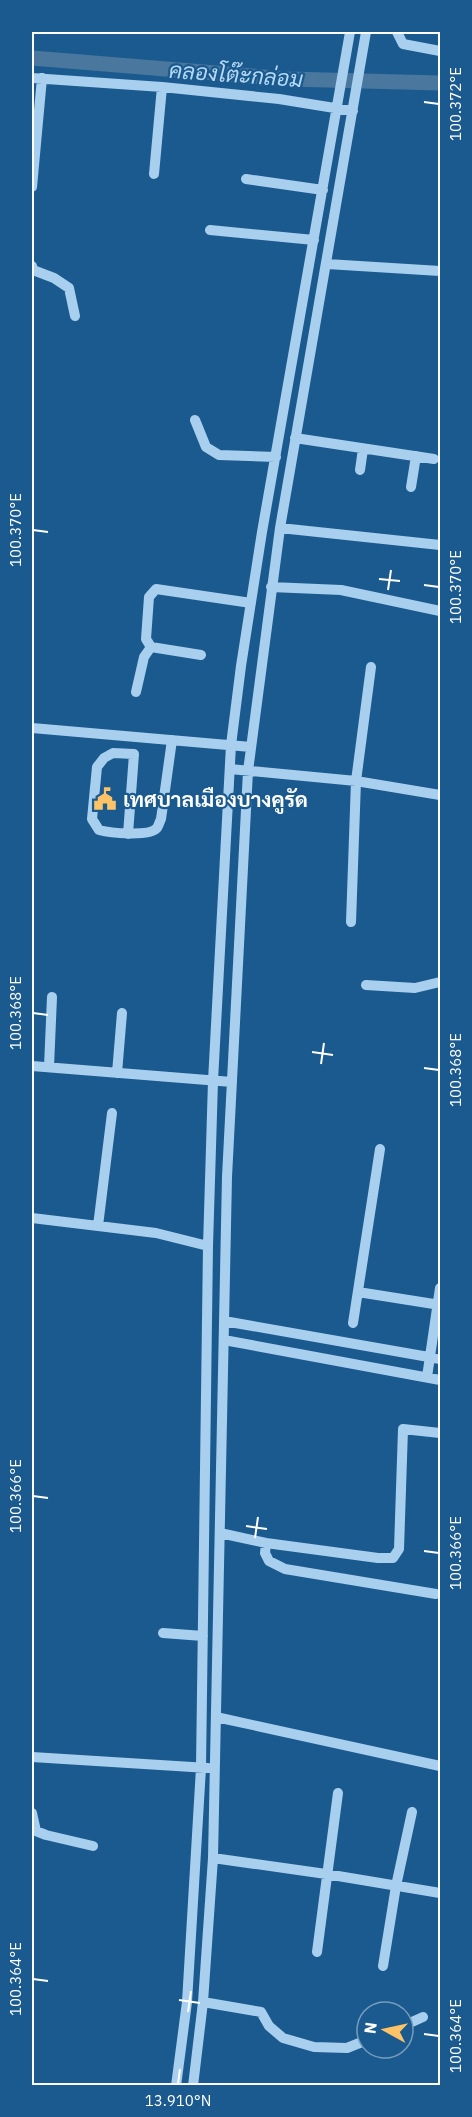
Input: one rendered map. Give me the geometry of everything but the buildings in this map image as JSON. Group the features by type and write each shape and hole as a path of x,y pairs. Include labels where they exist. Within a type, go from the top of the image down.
{"street":[{"path":"193,2085 203,2002 213,1858 227,1178 248,771 280,528 366,32"},
{"path":"397,32 403,44 441,51"},
{"path":"176,2085 187,2002 201,1768 208,1246 213,1081 231,745 251,603 349,36"},
{"path":"32,187 37,78 162,87 338,104 353,108"},
{"path":"154,174 162,87"},
{"path":"246,179 323,190"},
{"path":"210,230 314,240"},
{"path":"327,264 441,271"},
{"path":"32,266 33,270 54,278 69,288 75,316"},
{"path":"195,420 206,447 219,455 276,457"},
{"path":"295,438 434,459"},
{"path":"360,470 363,449"},
{"path":"411,487 416,456"},
{"path":"280,528 441,545"},
{"path":"271,587 341,590 441,611"},
{"path":"201,655 151,646 146,639 149,597 156,589 251,603"},
{"path":"136,692 144,657 151,646"},
{"path":"351,922 356,781 370,667"},
{"path":"32,728 251,747"},
{"path":"128,834 134,736"},
{"path":"134,754 113,753 104,758 97,767 92,819 99,830 112,834 128,834 153,831 158,828 172,740"},
{"path":"230,769 356,781 441,795"},
{"path":"366,985 415,988 441,982"},
{"path":"49,1067 52,997"},
{"path":"117,1073 122,1013"},
{"path":"32,1066 232,1082"},
{"path":"98,1226 112,1113"},
{"path":"353,1323 380,1149"},
{"path":"32,1218 156,1233 208,1246"},
{"path":"428,1377 436,1358 441,1288"},
{"path":"358,1292 439,1305"},
{"path":"224,1321 436,1358"},
{"path":"224,1340 441,1380"},
{"path":"220,1533 266,1543 393,1558 399,1549 403,1428 441,1433"},
{"path":"266,1543 265,1553 269,1561 285,1569 436,1594"},
{"path":"163,1633 203,1636"},
{"path":"216,1718 441,1766"},
{"path":"32,1758 215,1768"},
{"path":"317,1952 338,1793"},
{"path":"383,1966 396,1886 412,1812"},
{"path":"32,1813 36,1831 93,1846"},
{"path":"213,1858 441,1893"},
{"path":"203,2002 237,2006 261,2012 269,2026 283,2038 314,2047 347,2048 355,2045"},
{"path":"415,2021 423,2017"}],"waterway":[{"name":"คลองโต๊ะกล่อม","path":"32,58 288,79 440,83"}],"place":[{"name":"เทศบาลเมืองบางคูรัด","path":"105,799"}]}
